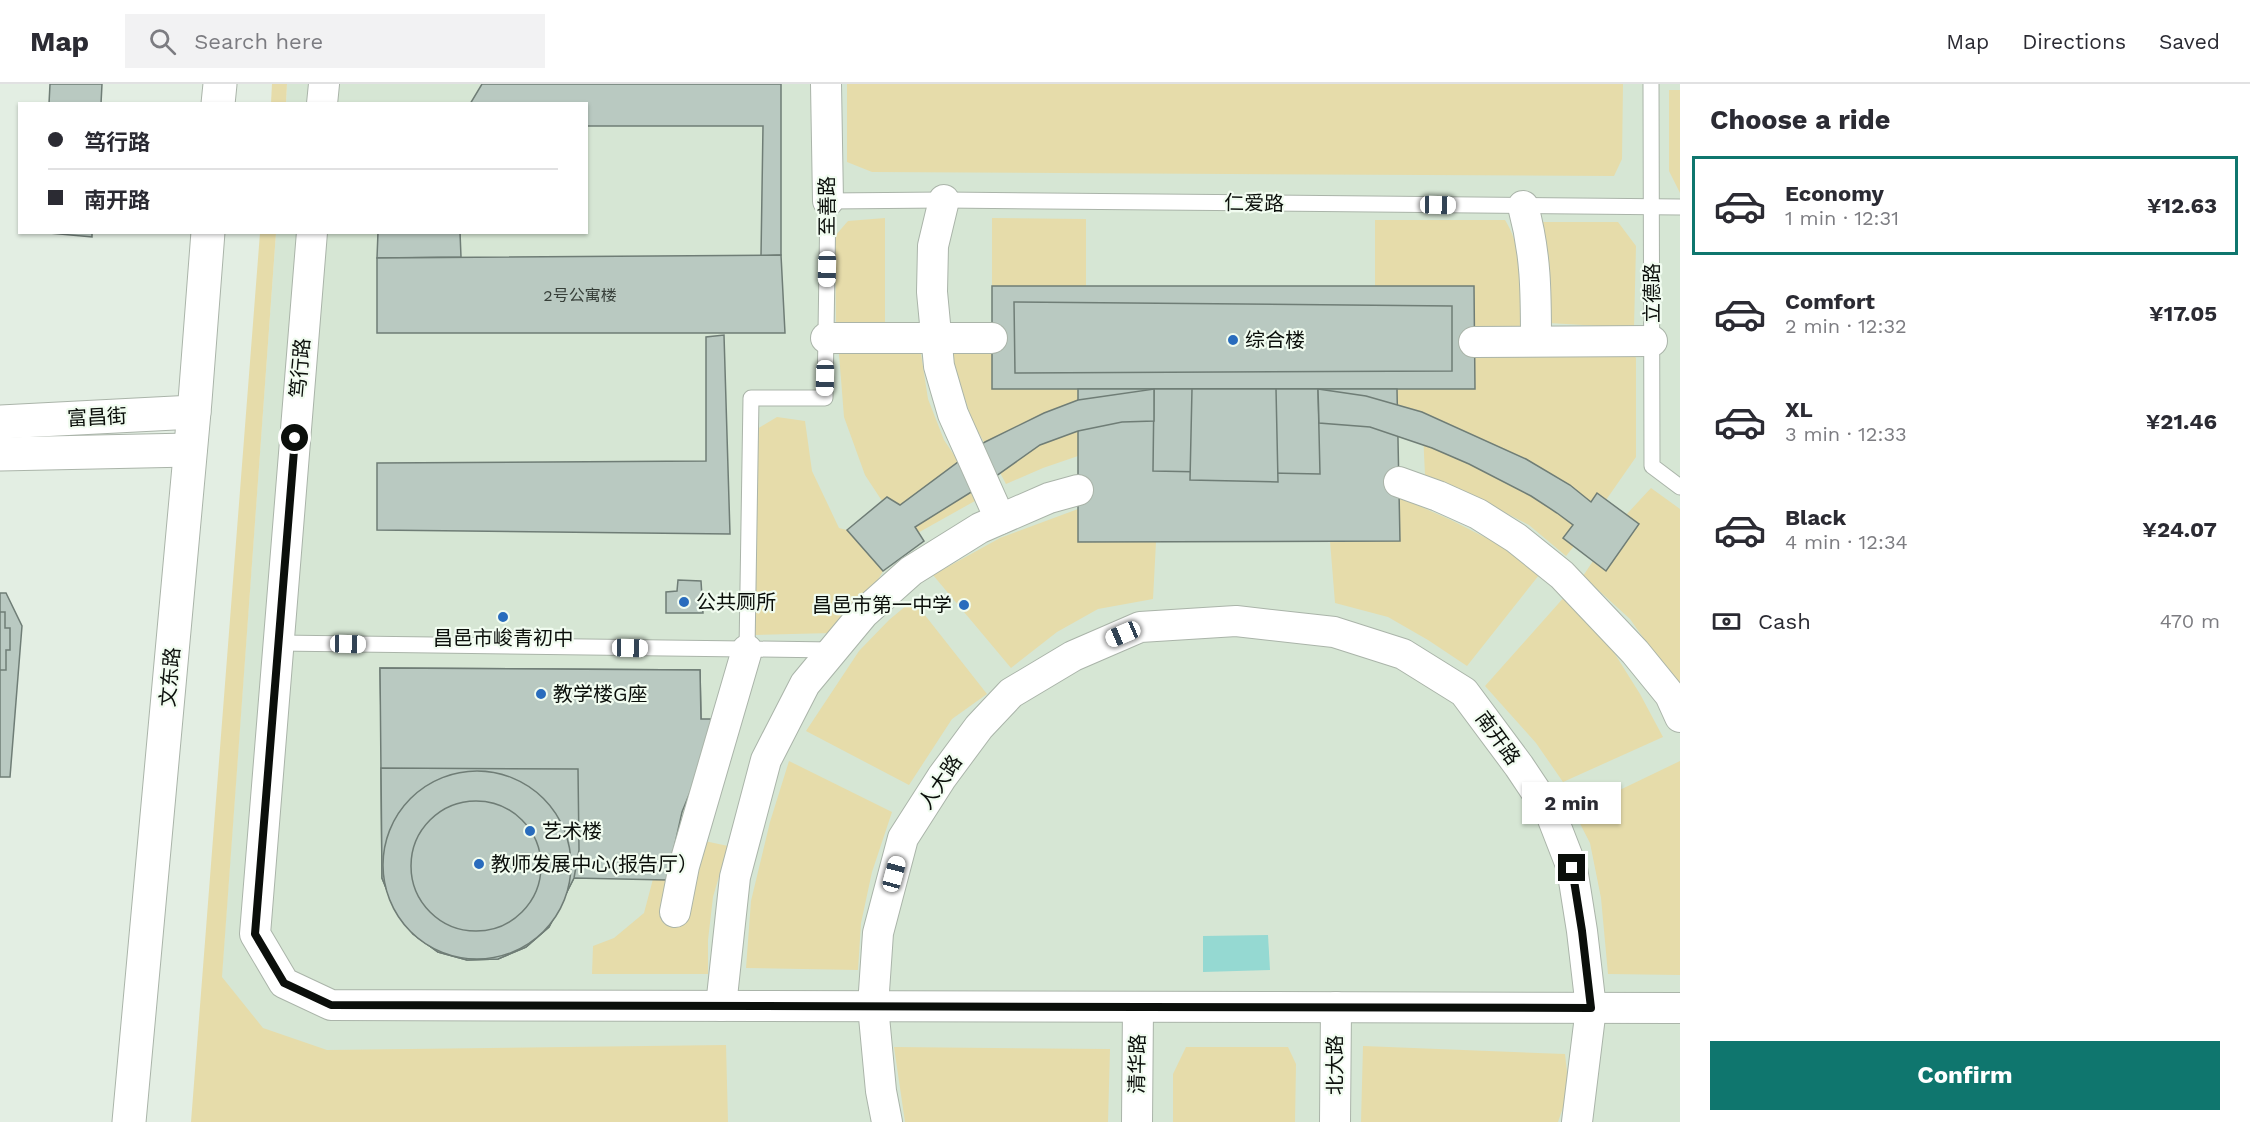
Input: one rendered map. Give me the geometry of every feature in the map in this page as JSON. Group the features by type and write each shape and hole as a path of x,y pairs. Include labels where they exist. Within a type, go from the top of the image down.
{"street":[{"path":"218,102 220,84"},
{"path":"322,102 324,84"},
{"name":"至善路","path":"826,84 828,201"},
{"path":"944,200 933,246 932,292 939,366 953,414 1000,519"},
{"path":"1523,206 1532,237 1536,342"},
{"name":"文东路","path":"129,1122 194,412 208,234"},
{"name":"笃行路","path":"312,234 255,934 284,983 331,1005 721,1006"},
{"path":"826,338 992,338"},
{"path":"1474,342 1652,341"},
{"name":"富昌街","path":"0,422 194,412"},
{"name":"富昌街","path":"0,454 190,450"},
{"path":"1399,482 1478,514 1516,538 1562,575 1635,652 1670,695 1680,717"},
{"path":"1078,490 1049,498 980,528 911,571 864,613 805,684 766,760 735,877 721,1006 1680,1008"},
{"name":"人大路","path":"887,1122 881,1090 873,1006 878,933 903,838 942,777 979,727 1011,693 1072,656 1140,627 1236,621"},
{"name":"南开路","path":"1236,621 1334,632 1403,654 1464,692 1519,766 1551,814 1572,868 1591,1008 1577,1122"},
{"path":"675,912 684,866 747,650"},
{"path":"700,809 750,820"},
{"name":"清华路","path":"1137,1122 1138,1007"},
{"name":"北大路","path":"1335,1122 1336,1007"}],"lane":[{"name":"立德路","path":"1650,84 1652,466 1680,487"},
{"name":"仁爱路","path":"828,201 944,200 1680,207"},
{"name":"至善路","path":"747,650 751,398 825,398 828,201"},
{"path":"278,643 833,651"}],"shaded area":[{"path":"272,84 287,84 286,102 271,102"},
{"name":"昌邑市第一中学","path":"287,84 1680,84 1680,1122 211,1122 276,234 588,234 588,102 286,102"},
{"path":"847,84 1623,84 1622,159 1614,176 872,172 847,162"},
{"path":"1669,90 1680,90 1680,193 1669,171"},
{"path":"885,218 885,322 836,322 835,236 848,221"},
{"path":"992,218 1086,219 1086,286 992,286"},
{"path":"1375,220 1505,220 1516,245 1519,259 1520,329 1474,331 1474,287 1375,286"},
{"path":"1543,222 1618,222 1636,246 1634,328 1549,323 1549,262"},
{"path":"260,234 276,234 222,977 263,1028 327,1050 726,1045 728,1122 191,1122"},
{"path":"1629,348 1636,358 1636,457 1606,500 1591,502 1563,538 1574,546 1566,556 1529,525 1425,475 1422,412 1396,404 1397,389 1475,389 1474,350"},
{"path":"992,349 993,389 1078,389 1078,456 1006,484 972,420 949,351"},
{"path":"839,354 921,354 928,399 944,440 982,497 907,539 865,475 844,417"},
{"path":"777,417 805,421 812,471 839,528 847,530 883,571 870,594 833,633 755,635 757,429"},
{"path":"1651,488 1680,509 1680,690 1630,619 1583,576 1593,561 1606,570 1639,524 1626,515"},
{"path":"1399,497 1498,544 1539,575 1467,666 1388,617 1335,603 1330,541 1400,541"},
{"path":"1078,509 1078,542 1156,542 1153,599 1098,609 1057,632 1011,668 933,575 1000,538"},
{"path":"1566,595 1613,651 1663,737 1563,782 1536,743 1485,686"},
{"path":"913,600 987,694 952,719 909,785 806,731 859,651 889,620"},
{"path":"789,761 892,812 872,872 861,923 858,970 746,968 751,901 770,822"},
{"path":"1680,761 1680,975 1608,974 1601,898 1590,843 1574,812"},
{"path":"700,840 728,846 713,897 708,940 708,974 592,974 593,946 614,938 644,913 653,879 667,880 662,922 682,924"},
{"path":"1363,1046 1565,1054 1569,1090 1558,1122 1361,1122"},
{"path":"894,1047 1110,1049 1108,1122 905,1122"},
{"path":"1186,1047 1288,1047 1296,1064 1295,1122 1173,1122 1173,1074"}],"water":[{"path":"1268,935 1270,970 1203,972 1203,936"}],"building":[{"path":"50,84 102,84 101,102 49,102"},
{"path":"482,84 781,84 781,255 761,256 763,126 588,126 588,102 471,102"},
{"path":"60,234 92,234 92,237"},
{"path":"378,234 460,234 461,257 377,258"},
{"path":"781,255 785,333 377,333 377,258"},
{"name":"综合楼","path":"992,286 1474,286 1475,389 992,389"},
{"path":"1014,302 1452,306 1452,371 1015,373"},
{"path":"724,335 730,534 377,530 377,463 706,461 706,337"},
{"path":"1078,389 1397,389 1400,541 1078,542"},
{"path":"1154,389 1318,389 1320,474 1153,471"},
{"path":"1154,389 1154,421 1122,422 1078,431 1040,445 989,481 915,527 924,541 883,571 847,530 887,497 900,505 985,442 1044,413 1078,400"},
{"path":"1192,389 1276,389 1278,482 1190,480"},
{"path":"1318,389 1366,396 1422,412 1526,459 1570,485 1591,502 1597,493 1639,524 1606,571 1563,538 1573,525 1531,496 1469,464 1432,448 1370,427 1319,423"},
{"name":"公共厕所","path":"678,580 701,581 703,613 666,613 666,592 677,591"},
{"path":"0,593 6,593 22,626 10,777 0,777"},
{"path":"0,612 5,612 5,628 10,628 10,650 6,650 6,670 0,670"},
{"name":"教学楼G座","path":"380,668 700,670 701,719 381,717"},
{"name":"艺术楼","path":"380,668 700,670 701,719 720,719 682,812 667,880 574,878 549,927 526,947 498,959 467,960 438,952 413,934 395,910 382,878"},
{"name":"教师发展中心(报告厅）","path":"381,768 578,769 579,850 574,878 549,927 526,947 498,959 467,960 438,952 413,934 395,910 382,878"},
{"name":"教师发展中心(报告厅）","path":"477,771 513,778 537,792 550,805 564,829 571,865 564,901 550,925 537,938 513,952 477,959 441,952 417,938 404,925 390,901 383,865 390,829 404,805 417,792 441,778"},
{"path":"476,801 501,806 522,820 536,841 541,866 536,891 522,912 501,926 476,931 451,926 430,912 416,891 411,866 416,841 430,820 451,806"}],"place":[{"name":"综合楼","path":"1233,340"},
{"name":"公共厕所","path":"684,602"},
{"name":"昌邑市第一中学","path":"964,605"},
{"name":"昌邑市峻青初中","path":"503,617"},
{"name":"教学楼G座","path":"541,694"},
{"name":"艺术楼","path":"530,831"},
{"name":"教师发展中心(报告厅）","path":"479,864"}],"route":[{"path":"295,438 255,934 284,983 331,1005 1591,1008 1572,868"}]}
